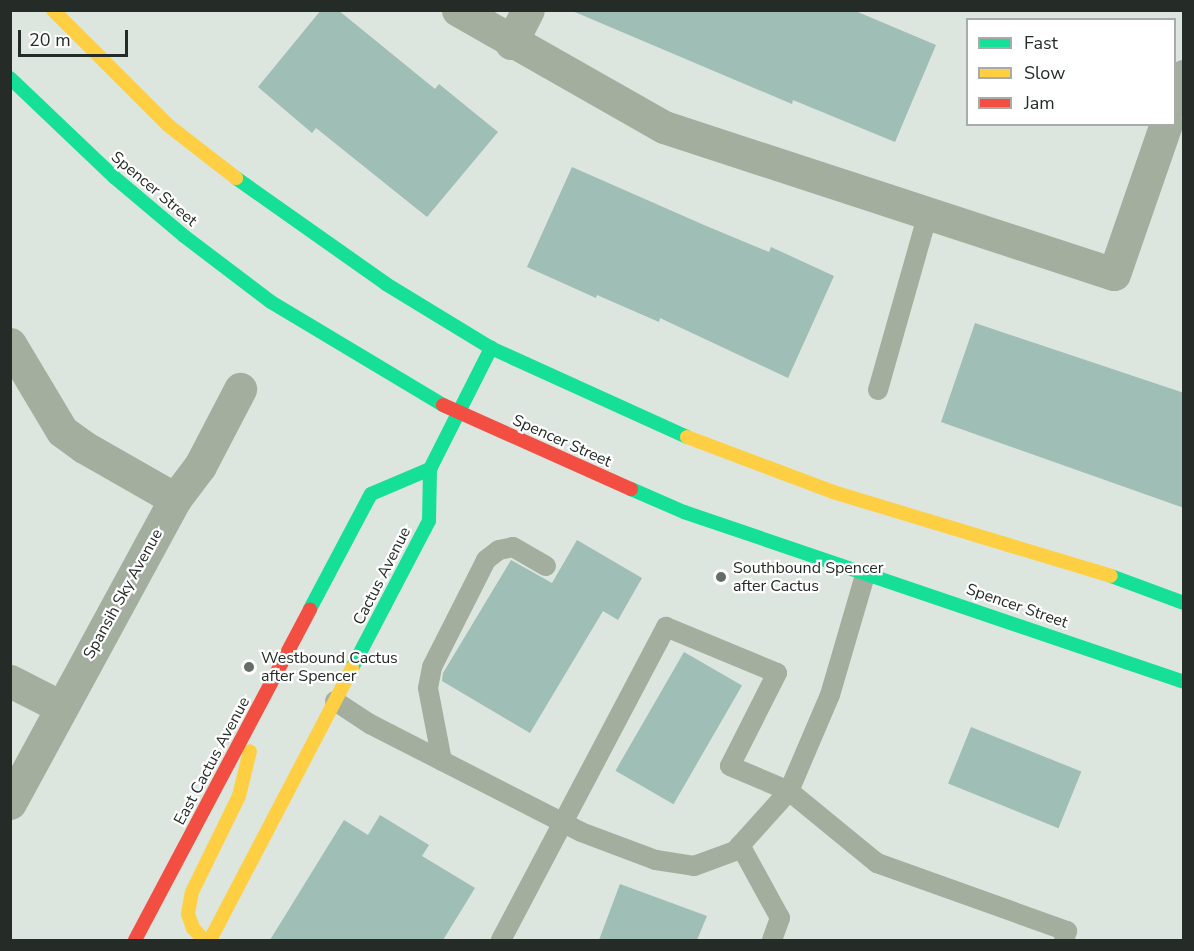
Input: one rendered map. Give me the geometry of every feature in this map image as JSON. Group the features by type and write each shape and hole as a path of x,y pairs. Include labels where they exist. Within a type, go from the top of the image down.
{"main road":[{"path":"53,10 169,126 222,167 386,284 491,348 657,425 833,492 1113,577 1184,603"},
{"name":"Spencer Street","path":"10,78 48,117 114,177 184,236 271,302 363,360 458,413 684,512 865,575 958,603 1184,682"},
{"name":"Cactus Avenue","path":"210,940 429,521 430,469 491,348"},
{"name":"East Cactus Avenue","path":"135,940 371,494 430,469"},
{"path":"204,940 193,928 188,914 192,892 239,796 248,768 250,745 246,732"}],"street":[{"path":"458,10 511,43 664,127 1114,274 1166,126"},
{"path":"511,43 528,10"},
{"path":"1176,97 1184,76"},
{"path":"10,344 62,431 84,447 175,499"},
{"name":"Spansih Sky Avenue","path":"10,803 175,499 200,466 240,389"},
{"path":"10,681 61,707"}],"lane":[{"path":"878,390 928,213"},
{"path":"442,761 428,688 432,667 486,560 499,550 513,547 546,566"},
{"path":"335,701 370,723 564,823 656,860 694,866 735,851 789,791 830,695 865,575"},
{"path":"501,940 666,627 777,673 730,766 789,791 877,862 1067,931 1064,940"},
{"path":"740,844 780,918 773,940"}],"building":[{"path":"321,10 338,10 435,89 439,84 498,132 427,217 316,128 312,133 258,87"},
{"path":"570,10 853,10 936,45 895,142 793,100 792,104"},
{"path":"572,167 704,225 769,252 771,247 834,276 788,378 660,318 659,322 597,295 596,298 527,267"},
{"path":"975,323 1184,393 1184,508 941,422"},
{"path":"577,540 642,578 618,620 603,611 530,733 442,681 443,673 511,560 552,583"},
{"path":"684,652 742,686 674,804 616,771"},
{"path":"971,727 1081,772 1058,828 948,784"},
{"path":"380,815 429,845 422,856 475,888 443,940 270,940 344,820 368,835"},
{"path":"620,884 707,916 697,940 599,940"}],"traffic: fast":[{"path":"10,78 114,177 184,236 271,302 443,405"},
{"path":"236,178 386,284 491,348 687,437"},
{"path":"352,668 429,521 430,469 491,348"},
{"path":"310,609 371,494 430,469"},
{"path":"631,489 684,512 1184,682"},
{"path":"1111,576 1184,603"}],"traffic: slow":[{"path":"53,10 169,126 236,178"},
{"path":"687,437 833,492 1111,576"},
{"path":"210,940 352,668"},
{"path":"204,940 193,928 188,914 192,892 239,796 250,751"}],"traffic: jam":[{"path":"443,405 631,489"},
{"path":"135,940 310,609"}],"place":[{"name":"Southbound Spencer after Cactus","path":"721,577"},
{"name":"Westbound Cactus after Spencer","path":"249,667"}]}
